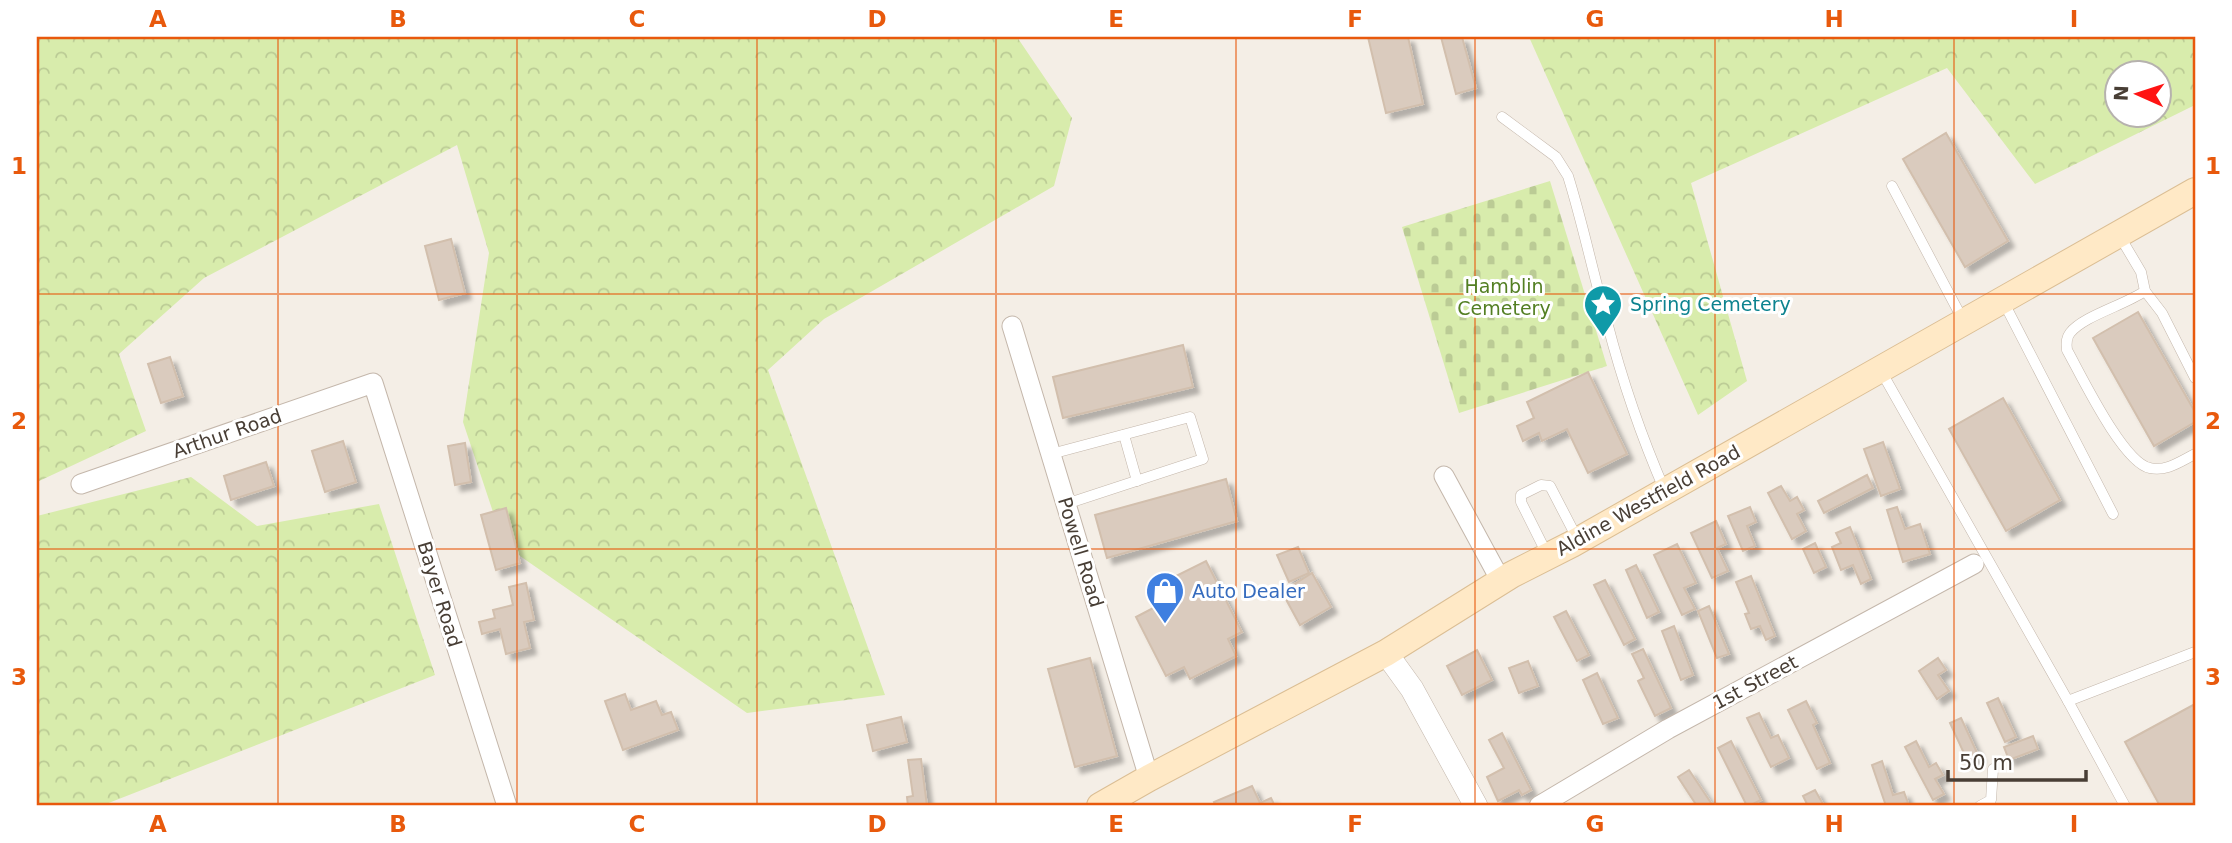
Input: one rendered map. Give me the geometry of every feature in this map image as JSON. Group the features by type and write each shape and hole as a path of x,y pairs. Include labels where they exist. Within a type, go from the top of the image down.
{"main road":[{"name":"Aldine Westfield Road","path":"1100,806 1386,653 1501,581 1579,541 2195,191"}],"street":[{"name":"Powell Road","path":"1012,326 1149,778"},
{"name":"Arthur Road","path":"81,484 373,383"},
{"name":"Bayer Road","path":"373,383 507,806"},
{"path":"1444,475 1501,581"},
{"name":"1st Street","path":"1539,806 1668,729 1974,564"},
{"path":"1386,653 1402,693 1462,806"},
{"path":"1386,653 1412,689 1476,806"}],"lane":[{"path":"1502,117 1556,157 1568,176 1631,403 1645,445 1666,491"},
{"path":"1892,186 1965,322"},
{"path":"2118,235 2141,272 2145,291 2162,313 2195,378"},
{"path":"2145,291 2070,332 2067,349 2111,427 2129,455 2138,463 2151,469 2163,469 2195,454"},
{"path":"2002,301 2113,514"},
{"path":"1881,370 2125,806"},
{"path":"1051,454 1190,416 1203,460 1066,504"},
{"path":"1124,435 1138,481"},
{"path":"1548,556 1521,502 1521,495 1541,485 1550,486 1579,541"},
{"path":"2068,701 2195,652"},
{"path":"1980,806 1991,800 1993,769"}],"green space":[{"path":"45,37 1017,37 1072,118 1054,186 824,319 768,370 885,695 747,713 504,545 463,422 489,253 457,145 204,278 119,354 146,431 37,482 37,40"},
{"path":"1529,37 2195,37 2195,105 2172,116 2172,60 2102,60 2102,130 2144,130 2035,184 1947,68 1691,183 1747,381 1698,415"},
{"name":"Hamblin Cemetery","path":"1550,181 1607,366 1459,413 1402,227"},
{"path":"191,477 257,526 379,504 435,675 101,806 37,806 37,516"}],"building":[{"path":"1368,37 1408,37 1423,104 1386,113"},
{"path":"1441,37 1462,37 1476,88 1456,94"},
{"path":"1946,133 2008,241 1965,267 1903,159"},
{"path":"451,239 465,293 439,300 425,246"},
{"path":"2138,312 2195,412 2195,422 2154,446 2093,338"},
{"path":"1183,345 1193,387 1063,418 1053,377"},
{"path":"170,357 183,396 161,403 148,364"},
{"path":"1588,372 1627,454 1588,473 1567,429 1542,441 1539,433 1523,441 1517,426 1534,418 1527,402"},
{"path":"2003,398 2060,500 2006,531 1949,429"},
{"path":"343,441 356,482 325,492 312,451"},
{"path":"1883,442 1900,489 1881,496 1864,449"},
{"path":"465,443 471,482 455,485 448,446"},
{"path":"266,462 274,486 231,500 224,476"},
{"path":"1867,475 1873,488 1824,513 1818,501"},
{"path":"1226,479 1237,521 1107,558 1095,515"},
{"path":"1781,486 1790,501 1797,497 1804,510 1797,514 1806,531 1792,539 1768,493"},
{"path":"1750,507 1756,522 1747,526 1755,546 1743,551 1728,516"},
{"path":"1897,507 1905,529 1920,524 1930,554 1903,562 1887,510"},
{"path":"506,508 520,563 496,570 481,515"},
{"path":"1716,521 1726,544 1717,548 1728,571 1712,578 1691,533"},
{"path":"1850,527 1871,579 1861,584 1853,565 1841,570 1832,547 1841,543 1836,533"},
{"path":"1815,543 1826,567 1814,573 1803,549"},
{"path":"1677,544 1696,583 1684,588 1695,609 1682,615 1654,555"},
{"path":"1298,547 1309,573 1289,582 1277,555"},
{"path":"1206,561 1242,632 1228,639 1236,656 1190,679 1184,667 1166,676 1136,617 1161,604 1152,588"},
{"path":"1636,565 1659,612 1647,618 1626,570"},
{"path":"1312,573 1331,607 1300,625 1282,592"},
{"path":"1751,576 1775,636 1766,640 1760,626 1751,629 1745,614 1749,613 1736,582"},
{"path":"1605,580 1635,639 1624,645 1594,585"},
{"path":"526,583 534,620 524,622 530,648 506,654 500,629 482,634 479,622 495,618 493,610 513,605 509,587"},
{"path":"1709,606 1729,654 1717,658 1698,611"},
{"path":"1566,611 1589,655 1577,661 1554,617"},
{"path":"1674,626 1693,675 1681,680 1662,631"},
{"path":"1643,649 1671,708 1655,716 1638,681 1644,678 1632,654"},
{"path":"1477,650 1492,680 1462,695 1447,666"},
{"path":"1090,658 1117,756 1075,767 1048,669"},
{"path":"1938,658 1946,670 1938,675 1949,691 1937,699 1919,671"},
{"path":"1528,661 1538,686 1519,693 1509,668"},
{"path":"1597,673 1618,718 1603,724 1583,680"},
{"path":"625,694 631,710 656,701 662,715 671,712 678,730 623,750 605,701"},
{"path":"1998,698 2016,737 2005,742 1987,703"},
{"path":"1806,701 1817,723 1813,725 1830,763 1817,769 1788,710"},
{"path":"2195,704 2195,806 2160,806 2125,742"},
{"path":"1759,713 1771,738 1778,735 1789,758 1771,767 1747,718"},
{"path":"901,717 907,742 873,751 867,725"},
{"path":"1961,718 1979,757 1968,762 1950,723"},
{"path":"1502,733 1531,790 1522,795 1519,790 1498,801 1487,777 1504,768 1489,740"},
{"path":"2033,736 2038,749 2009,760 2004,747"},
{"path":"1731,741 1761,800 1749,806 1718,748"},
{"path":"1916,741 1929,767 1936,763 1943,775 1935,779 1944,794 1933,800 1905,747"},
{"path":"921,759 927,806 908,806 907,797 913,796 908,760"},
{"path":"1882,761 1893,795 1904,792 1908,803 1903,806 1886,806 1872,765"},
{"path":"1689,770 1713,806 1697,806 1678,777"},
{"path":"1252,786 1260,803 1271,798 1275,806 1216,806 1214,802"},
{"path":"1815,790 1824,806 1808,806 1803,796"}],"place":[{"name":"Spring Cemetery","path":"1603,338"},
{"name":"Auto Dealer","path":"1165,625"}]}
